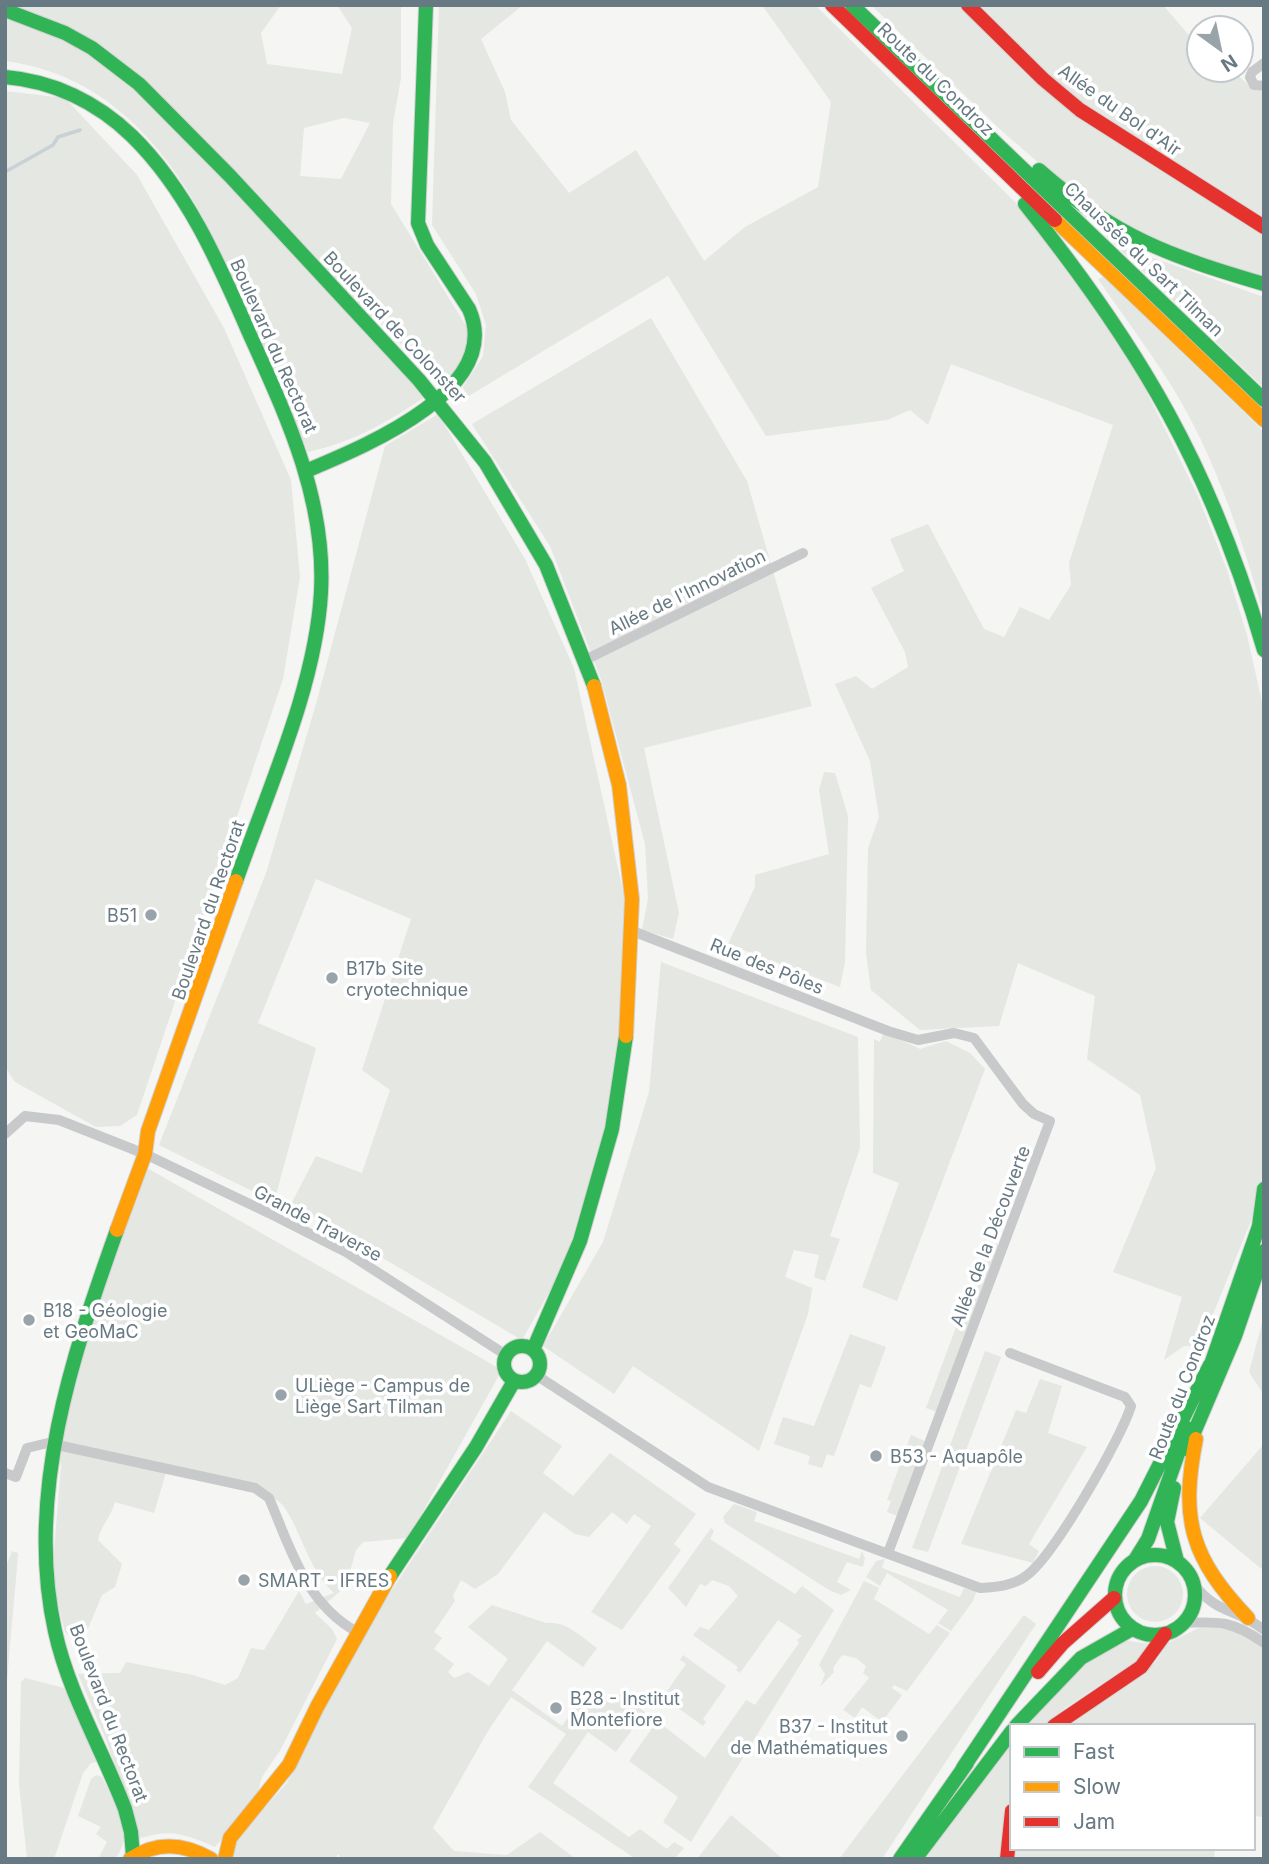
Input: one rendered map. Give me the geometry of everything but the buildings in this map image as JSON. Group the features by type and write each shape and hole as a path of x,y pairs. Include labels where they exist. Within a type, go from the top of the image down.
{"main road":[{"path":"306,471 378,438 437,398 473,360 478,336 471,314 418,224 426,5"},
{"name":"Route du Condroz","path":"832,5 1014,180"},
{"name":"Route du Condroz","path":"852,5 999,147"},
{"name":"Allée du Bol d'Air","path":"968,5 1043,79 1080,110 1264,227"},
{"name":"Boulevard de Colonster","path":"5,10 69,34 131,74 256,201 437,398 487,464 539,551 586,660 620,792 635,932 629,1040 611,1144 578,1251 533,1350"},
{"name":"Boulevard du Rectorat","path":"5,77 25,77 48,85 101,111 132,136 165,174 184,202 227,283 278,398 306,471 321,566 317,629 310,661 273,782 148,1131 145,1153 92,1306 56,1445 44,1525 50,1611 68,1671 132,1825 131,1857"},
{"path":"999,147 1030,162 1082,206 1117,230 1174,256 1264,285"},
{"name":"Chaussée du Sart Tilman","path":"999,147 1264,400"},
{"path":"1014,180 1024,202 1076,266 1161,392 1201,472 1233,548 1264,650"},
{"name":"Chaussée du Sart Tilman","path":"1014,180 1264,420"},
{"name":"Route du Condroz","path":"1135,1560 1148,1539 1261,1219 1264,1189"},
{"name":"Route du Condroz","path":"1177,1561 1167,1522 1170,1498 1184,1455 1198,1428 1264,1251"},
{"path":"522,1346 533,1350 540,1364 536,1375 528,1381 514,1381 505,1371 506,1355 522,1346"},
{"path":"900,1859 1141,1501 1210,1365"},
{"path":"225,1859 230,1838 289,1765 402,1554 476,1447 514,1381"},
{"path":"1198,1428 1188,1472 1186,1503 1189,1527 1195,1548 1216,1585 1248,1618"},
{"path":"1056,1724 1074,1707 1135,1671 1150,1658 1165,1634 1183,1623 1193,1604 1193,1583 1177,1561 1164,1556 1135,1560 1124,1569 1116,1583 1114,1598 1117,1610 1132,1629 1148,1635 1165,1634"},
{"path":"963,1768 988,1741 1047,1659 1114,1598"},
{"path":"1018,1724 1070,1666 1090,1649 1132,1629"},
{"path":"915,1859 1010,1734"},
{"path":"1007,1859 1010,1830"},
{"path":"131,1857 164,1844 197,1850 211,1859"}],"street":[{"path":"1264,63 1252,72 1250,77 1254,85 1264,86"},
{"name":"Allée de l'Innovation","path":"586,660 803,553"},
{"name":"Rue des Pôles","path":"635,932 888,1031"},
{"name":"Allée de la Découverte","path":"888,1031 918,1040 954,1033 974,1038 1023,1104 1034,1114 1050,1121 888,1553"},
{"name":"Grande Traverse","path":"5,1134 25,1116 59,1120 145,1153 346,1252 506,1355"},
{"path":"536,1375 708,1487 980,1588 1007,1585 1025,1578 1046,1557 1075,1511 1129,1412 1130,1401 1117,1394 1010,1353"},
{"path":"5,1473 16,1477 27,1448 42,1443 248,1486 263,1492 269,1498 313,1595 336,1619 358,1632"},
{"path":"1193,1583 1216,1607 1248,1618 1264,1630"},
{"path":"1183,1623 1220,1620 1246,1630 1264,1643"}],"shaded area":[{"path":"5,5 281,5 261,33 267,64 342,74 352,28 337,5 401,5 401,78 393,123 391,204 471,334 462,369 441,386 375,317 365,320 428,395 371,430 326,448 308,452 241,297 202,229 205,221 169,164 125,115 99,96 70,80 39,68 5,61","holes":["344,118 370,123 341,179 300,176 304,128"]},
{"path":"439,5 523,5 481,39 505,92 511,120 569,193 636,150 704,261 745,227 818,187 831,102 762,5 815,5 1015,202 1060,256 1133,364 1198,496 1227,570 1247,635 1264,711 1264,1170 1253,1216 1200,1346 1184,1346 1164,1360 1182,1297 1113,1272 1156,1168 1140,1095 1087,1059 1095,996 1018,963 999,1026 920,1030 871,990 866,953 868,848 879,817 870,761 835,684 856,676 872,689 908,667 905,652 871,588 904,571 890,539 928,524 984,629 1004,637 1020,607 1049,620 1071,585 1069,563 1113,425 951,364 928,425 910,410 887,420 766,436 668,276 467,397 463,387 483,356 486,325 476,294 432,225"},
{"path":"871,5 1163,5 1185,31 1185,84 1247,84 1254,90 1264,92 1264,278 1159,242 1084,202 1003,132"},
{"path":"5,91 65,98 137,175 224,328 291,480 300,577 283,679 137,1115 120,1126 96,1127 15,1082 5,1067"},
{"path":"1104,234 1134,251 1264,297 1264,388"},
{"path":"1103,277 1264,432 1264,616 1234,521 1195,428 1162,371 1098,279"},
{"path":"651,318 747,481 812,706 644,748 679,913 673,939 642,930 648,899 645,844 601,679 550,546 472,424"},
{"path":"438,414 525,559 574,668 632,932 619,1089 575,1247 522,1340 291,1204 316,1156 362,1173 390,1090 362,1070 411,919 316,879 258,1023 316,1048 274,1202 159,1145 266,873 316,704 385,446"},
{"path":"824,772 835,773 848,816 845,962 840,987 728,944 755,887 755,875 829,854 819,790"},
{"path":"661,962 858,1037 860,1148 830,1236 840,1239 825,1281 814,1277 819,1255 794,1250 785,1277 812,1288 813,1284 808,1314 759,1451 633,1366 614,1394 543,1346 603,1242 649,1092"},
{"path":"884,1032 920,1049 946,1041 970,1053 985,1069 897,1301 862,1287 899,1183 873,1173 874,1039 880,1042"},
{"path":"147,1168 502,1370 408,1538 363,1542 356,1550 346,1586 315,1613 332,1629 337,1639 281,1749 262,1777 256,1798 215,1847 169,1833 138,1839 107,1742 78,1674 120,1673 126,1662 193,1675 225,1685 238,1678 251,1648 264,1650 299,1591 306,1604 334,1593 318,1574 285,1508 277,1500 248,1487 168,1466 154,1513 115,1502 98,1540 122,1564 115,1587 102,1595 85,1636 80,1640 73,1640 65,1632 57,1601 53,1564 61,1466 56,1445 95,1294"},
{"path":"988,1241 999,1245 937,1412 926,1408"},
{"path":"1264,1316 1264,1571 1200,1518 1263,1445 1262,1392 1249,1372"},
{"path":"850,1334 886,1347 871,1388 860,1384 834,1456 827,1454 822,1468 808,1464 810,1456 774,1444 783,1417 814,1426"},
{"path":"985,1351 1001,1357 928,1552 912,1548"},
{"path":"1040,1379 1062,1386 1048,1433 1087,1447 1029,1544 1039,1551 1033,1563 961,1544 1016,1410 1026,1413"},
{"path":"511,1411 562,1446 543,1473 573,1496 610,1453 696,1514 674,1544 681,1550 622,1630 591,1612 651,1526 634,1514 627,1524 612,1512 589,1537 575,1534 544,1512 498,1574 475,1589 461,1580 453,1596 455,1601 434,1632 442,1638 434,1649 454,1664 448,1672 454,1678 468,1672 489,1686 508,1659 468,1627 492,1605 546,1623 560,1624 597,1648 583,1667 547,1641 512,1690 562,1726 589,1688 612,1704 620,1694 645,1712 616,1752 588,1732 553,1783 629,1837 640,1829 667,1849 674,1842 684,1848 674,1859 636,1859 528,1787 566,1734 511,1697 488,1731 433,1828 454,1851 507,1855 540,1832 576,1859 342,1859 338,1854 335,1859 231,1859 236,1839 287,1783 308,1736 362,1635"},
{"path":"911,1435 925,1441 898,1516 887,1512 891,1501 887,1500"},
{"path":"734,1504 757,1512 754,1521 859,1559 862,1551 865,1558 863,1567 847,1562 837,1582 851,1590 841,1595 829,1590 725,1523 723,1517"},
{"path":"711,1528 714,1531 710,1539 795,1594 802,1586 834,1610 691,1842 663,1822 678,1797 629,1761 657,1721 705,1758 746,1700 755,1705 802,1636 778,1620 740,1673 736,1670 738,1667 693,1635 700,1627 709,1630 738,1596 729,1586 712,1580 706,1586 700,1584 686,1607 668,1588"},
{"path":"12,1551 18,1553 5,1720 5,1569"},
{"path":"885,1559 882,1568 960,1597 964,1588 977,1590 973,1601 951,1631 938,1623 948,1610 887,1573 880,1586 866,1577 876,1561"},
{"path":"1155,1566 1170,1571 1178,1579 1183,1594 1178,1609 1170,1617 1155,1622 1140,1617 1132,1609 1127,1594 1132,1579 1140,1571"},
{"path":"864,1581 879,1588 874,1599 929,1634 937,1625 950,1633 907,1691 894,1685 892,1688 902,1695 882,1722 862,1707 855,1718 843,1710 869,1678 863,1673 866,1666 856,1658 842,1655 833,1668 834,1672 820,1687 825,1674 819,1665"},
{"path":"1024,1615 1036,1624 882,1859 839,1859"},
{"path":"1220,1624 1246,1634 1264,1647 1264,1817 1255,1816 1255,1724 1065,1724 1155,1663 1168,1643 1203,1626"},
{"path":"1122,1640 1150,1644 1144,1656 1065,1708 1048,1724 1024,1724 1088,1657"},
{"path":"683,1655 726,1686 703,1719 706,1722 703,1726 663,1697 686,1664 680,1660"},
{"path":"25,1678 64,1688 97,1762 91,1763 83,1773 54,1859 27,1859 19,1784 21,1682"},
{"path":"1010,1741 1010,1850 1215,1850 1214,1859 925,1859"},
{"path":"96,1775 102,1777 122,1818 124,1838 115,1859 98,1859 107,1842 96,1834 101,1827 78,1816 91,1779"},
{"path":"731,1815 783,1859 697,1859"}],"waterway":[{"path":"5,172 53,145 58,137 80,130"}],"traffic: fast":[{"path":"306,471 392,431 422,411 448,390 467,365 475,338 469,309 427,245 418,223 426,5"},
{"path":"852,5 1264,400"},
{"path":"5,10 65,33 92,48 139,84 230,176 419,380 485,462 546,565 594,686"},
{"path":"5,77 57,88 89,103 132,136 170,180 186,204 226,282 277,397 301,460 317,525 321,558 317,628 300,701 236,881"},
{"path":"1039,170 1093,212 1144,242 1199,264 1264,284"},
{"path":"1025,204 1104,310 1138,361 1168,414 1221,525 1244,585 1264,650"},
{"path":"533,1350 580,1241 612,1129 626,1036"},
{"path":"1259,1226 1264,1189"},
{"path":"1208,1373 1259,1226"},
{"path":"117,1230 84,1327 58,1427 46,1529 47,1580 61,1654 77,1699 125,1809 133,1856"},
{"path":"1187,1449 1235,1336 1264,1251"},
{"path":"522,1346 535,1351 540,1364 535,1377 522,1382 509,1377 504,1364 509,1351 522,1346"},
{"path":"963,1768 1141,1501 1210,1365"},
{"path":"390,1576 476,1447 514,1381"},
{"path":"1135,1560 1148,1539 1187,1428"},
{"path":"1174,1488 1167,1522 1177,1561"},
{"path":"1155,1555 1170,1558 1183,1567 1192,1580 1195,1595 1192,1610 1183,1623 1170,1632 1155,1635 1140,1632 1127,1623 1118,1610 1115,1595 1118,1580 1127,1567 1140,1558 1155,1555"},
{"path":"1018,1724 1081,1658 1132,1629"},
{"path":"915,1859 1010,1734"},
{"path":"900,1859 967,1763"}],"traffic: slow":[{"path":"1055,220 1264,420"},
{"path":"594,686 619,785 632,899 626,1036"},
{"path":"117,1230 145,1154 148,1131 236,881"},
{"path":"1196,1439 1189,1493 1195,1536 1202,1556 1214,1576 1248,1618"},
{"path":"225,1859 230,1838 289,1765 317,1707 390,1576"},
{"path":"130,1859 150,1849 170,1846 190,1850 211,1859"}],"traffic: jam":[{"path":"832,5 1055,220"},
{"path":"968,5 1043,79 1080,110 1264,227"},
{"path":"1038,1672 1063,1643 1114,1598"},
{"path":"1057,1724 1141,1667 1165,1634"},
{"path":"1007,1859 1010,1830"}],"place":[{"name":"B51","path":"151,915"},
{"name":"B17b Site cryotechnique","path":"332,978"},
{"name":"B18 - Géologie et GeoMaC","path":"29,1320"},
{"name":"ULiège - Campus de Liège Sart Tilman","path":"281,1395"},
{"name":"B53 - Aquapôle","path":"876,1456"},
{"name":"SMART - IFRES","path":"244,1580"},
{"name":"B28 - Institut Montefiore","path":"556,1708"},
{"name":"B37 - Institut de Mathématiques","path":"902,1736"}]}
